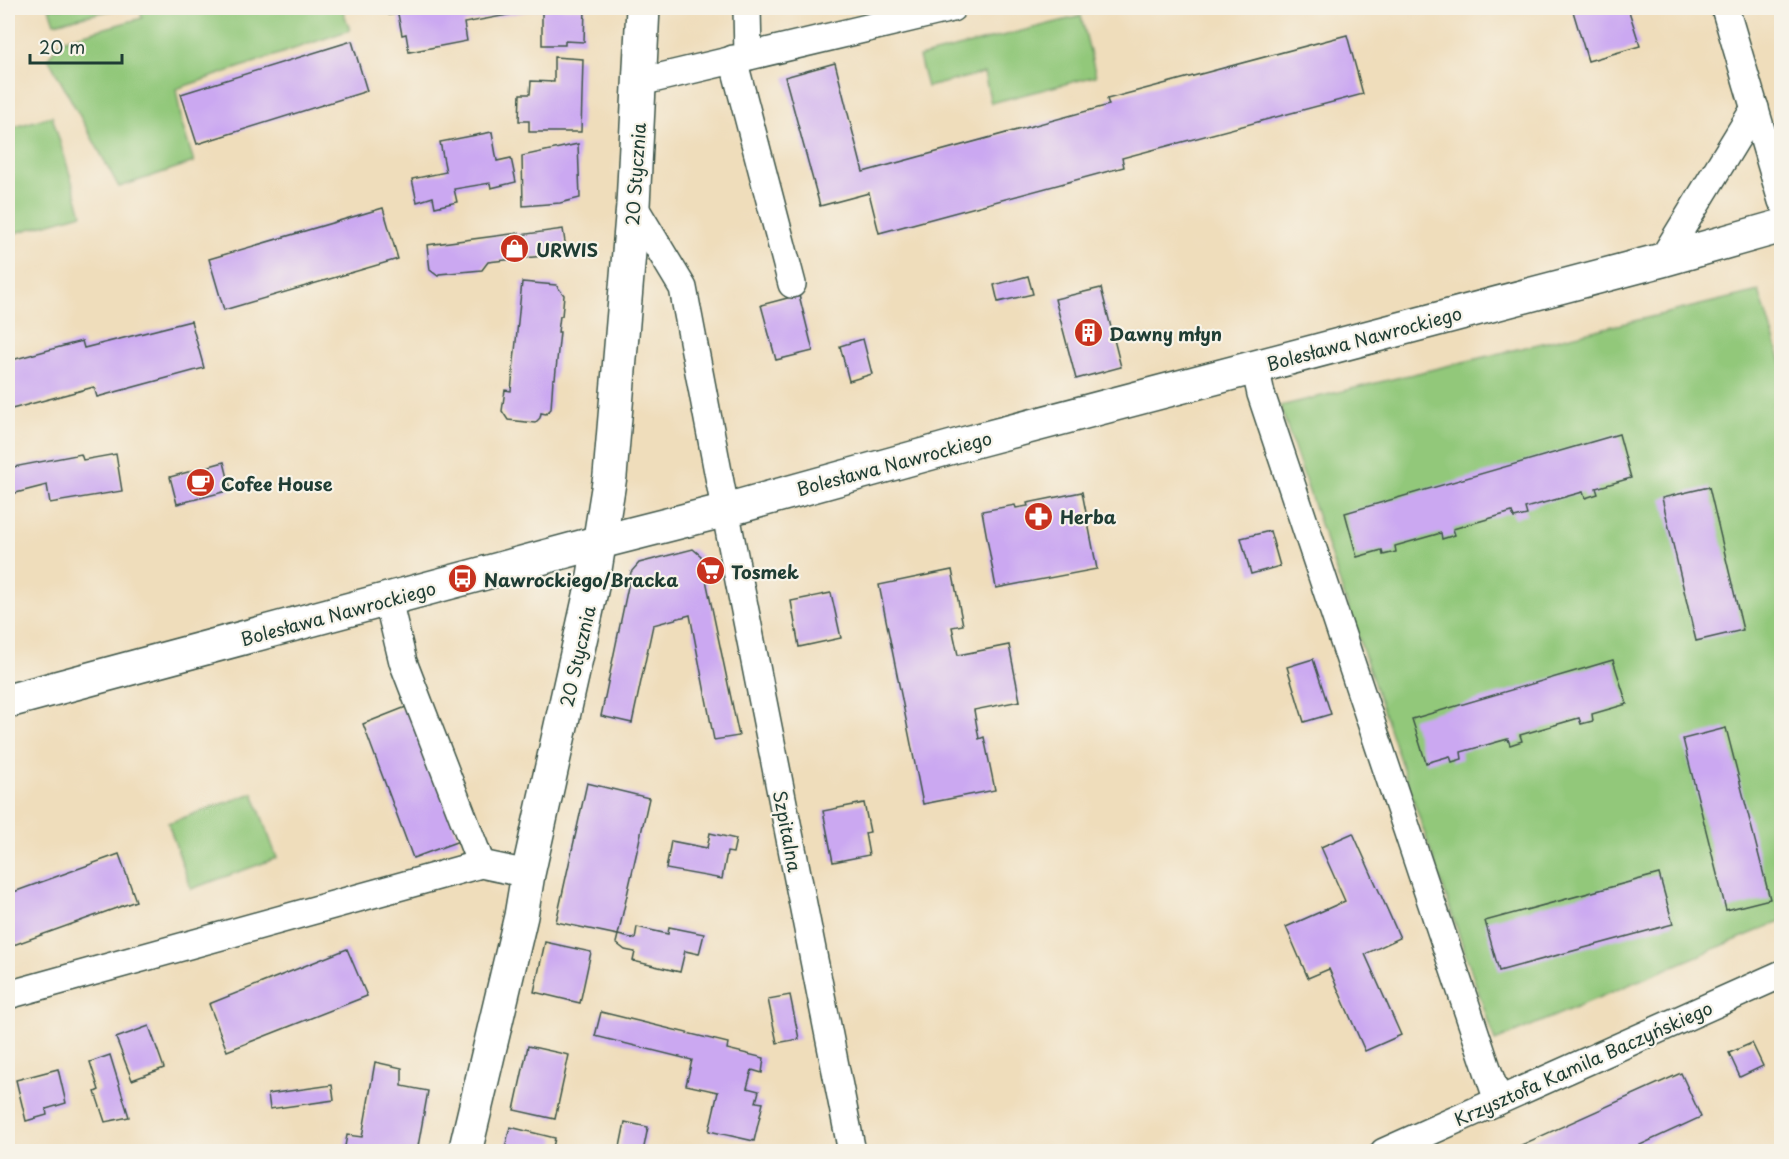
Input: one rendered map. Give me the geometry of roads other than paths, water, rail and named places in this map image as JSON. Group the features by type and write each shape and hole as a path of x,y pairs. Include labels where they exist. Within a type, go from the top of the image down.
{"street":[{"name":"20 Stycznia","path":"465,1152 521,916 528,874 600,542 610,476 633,205 643,8"},
{"path":"747,8 741,58 792,284"},
{"path":"640,82 741,58 861,18 952,8"},
{"path":"1725,8 1782,201"},
{"path":"1662,260 1755,108"},
{"name":"Szpitalna","path":"633,205 683,288 852,1152"},
{"name":"Bolesława Nawrockiego","path":"8,701 726,510 946,448 1662,260 1782,226"},
{"path":"1255,367 1261,394 1498,1101"},
{"path":"388,600 403,662 481,864"},
{"path":"8,995 481,864 528,874"},
{"name":"Krzysztofa Kamila Baczyńskiego","path":"1384,1152 1782,974"}],"place":[{"name":"URWIS","path":"515,249"},
{"name":"Dawny młyn","path":"1088,333"},
{"name":"Cofee House","path":"200,483"},
{"name":"Herba","path":"1039,516"},
{"name":"Tosmek","path":"710,571"},
{"name":"Nawrockiego/Bracka","path":"463,579"}]}
